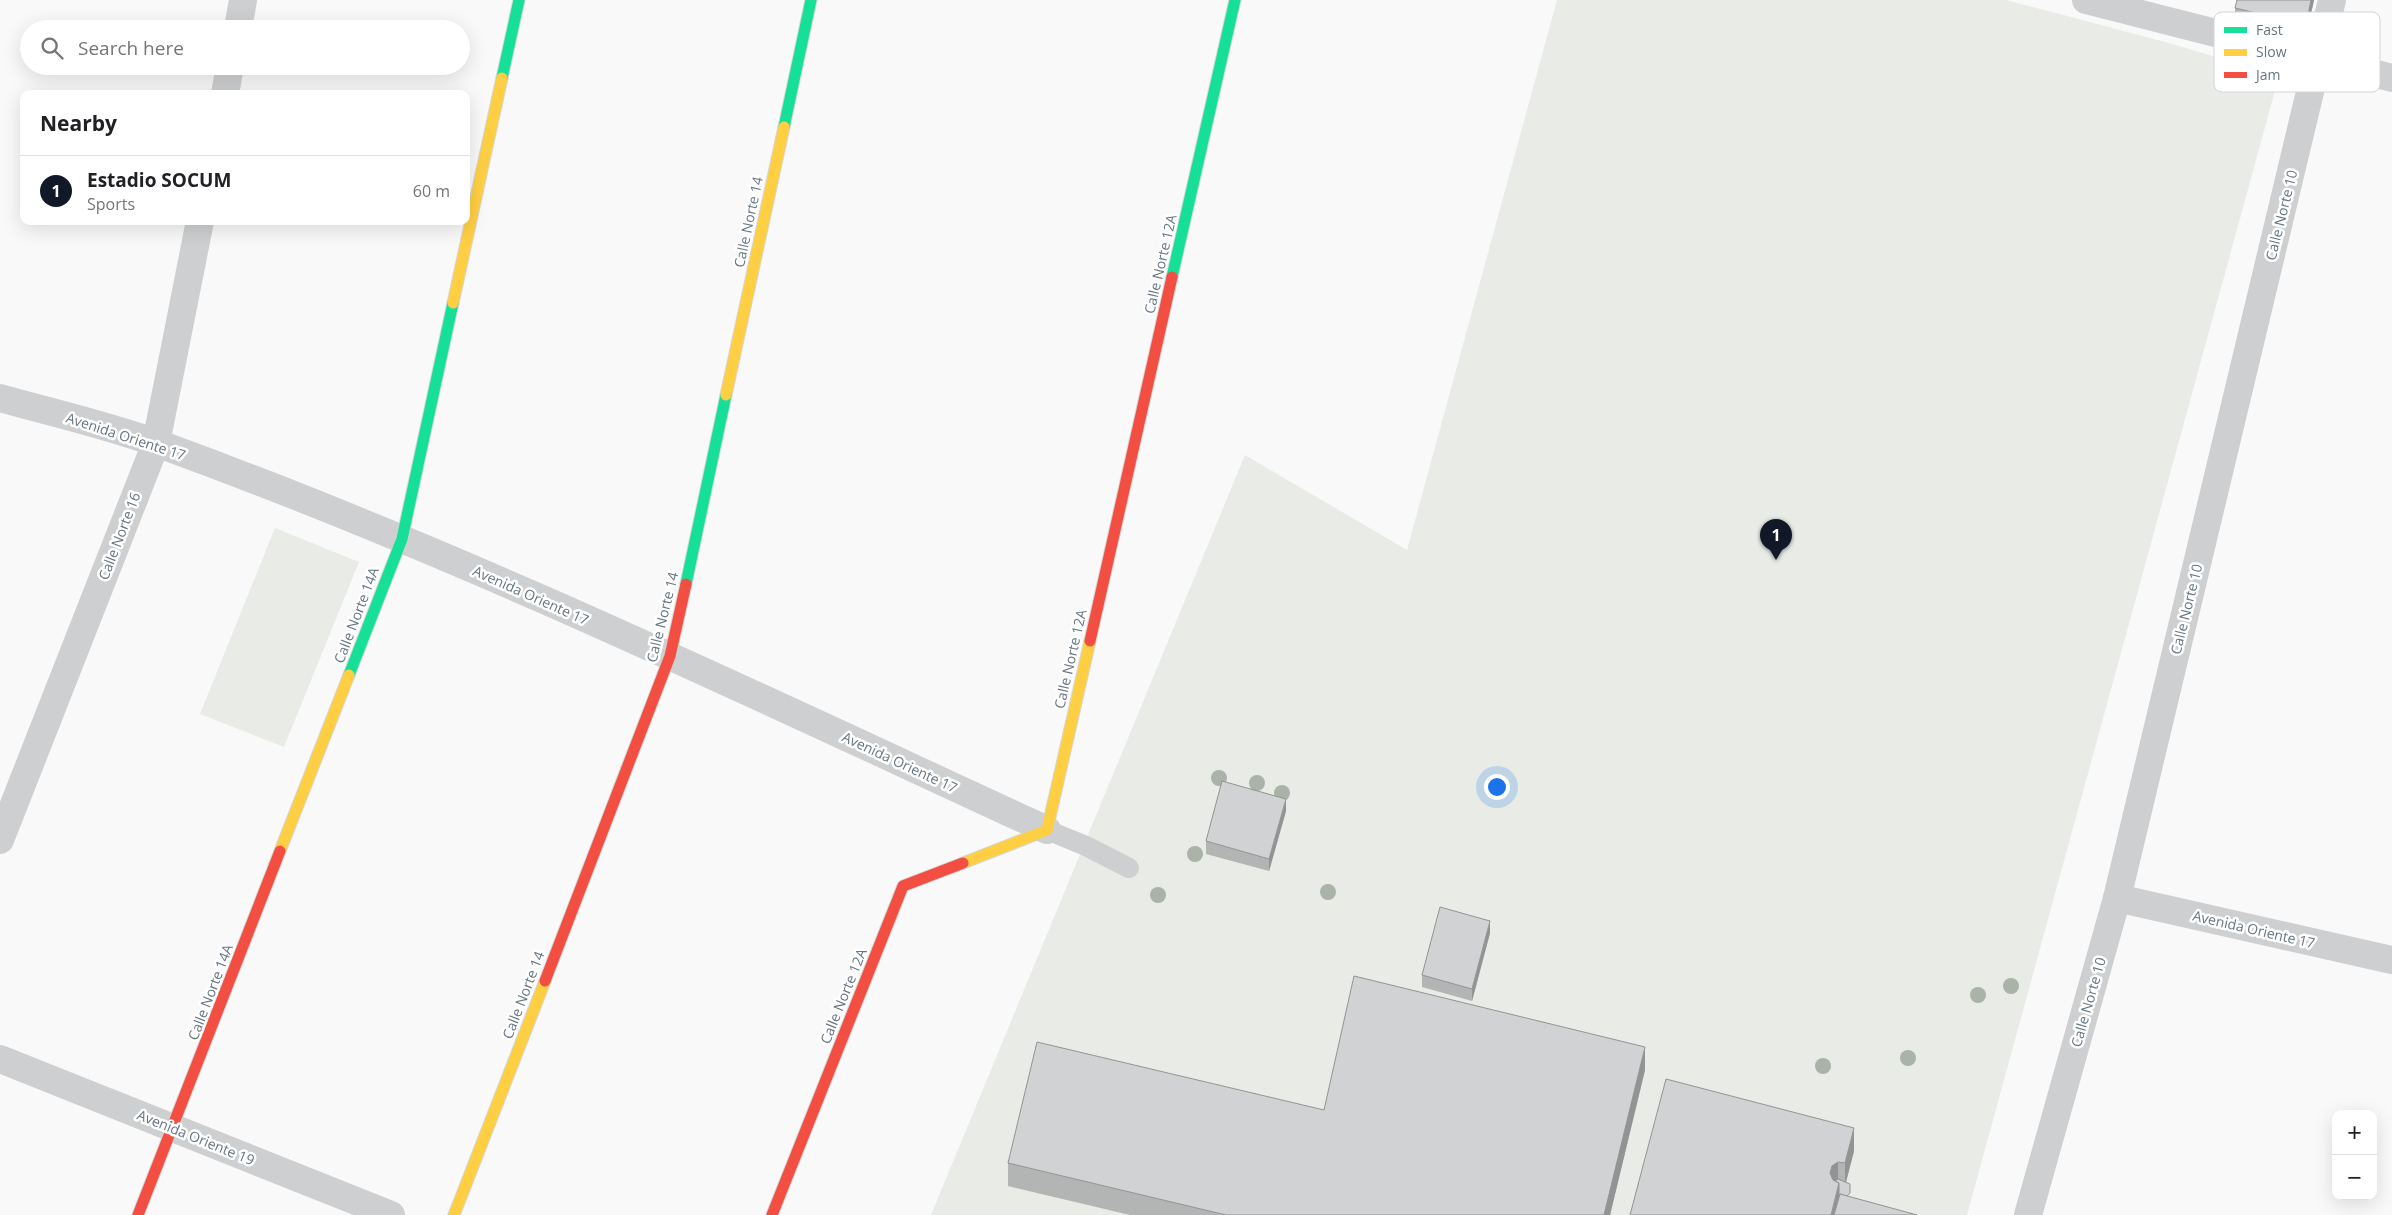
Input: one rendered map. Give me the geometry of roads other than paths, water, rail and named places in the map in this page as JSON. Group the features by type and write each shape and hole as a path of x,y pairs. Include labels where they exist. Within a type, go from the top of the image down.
{"street":[{"path":"240,20 243,0"},
{"name":"Calle Norte 14A","path":"138,1215 174,1128 402,539 519,0"},
{"name":"Calle Norte 14","path":"454,1215 670,656 811,0"},
{"name":"Calle Norte 12A","path":"772,1215 903,886 1047,830 1235,0"},
{"path":"2086,0 2214,33"},
{"path":"226,90 228,75"},
{"name":"Calle Norte 10","path":"2028,1215 2117,898 2311,92"},
{"name":"Calle Norte 16","path":"0,840 156,443 199,225"},
{"name":"Avenida Oriente 17","path":"0,398 156,443 402,539 670,656 1047,830"},
{"name":"Avenida Oriente 17","path":"2117,898 2392,960"},
{"name":"Avenida Oriente 19","path":"0,1059 391,1215"}],"lane":[{"path":"1047,830 1086,846 1129,868"}],"place":[{"name":"Estadio SOCUM","path":"1776,560"}]}
